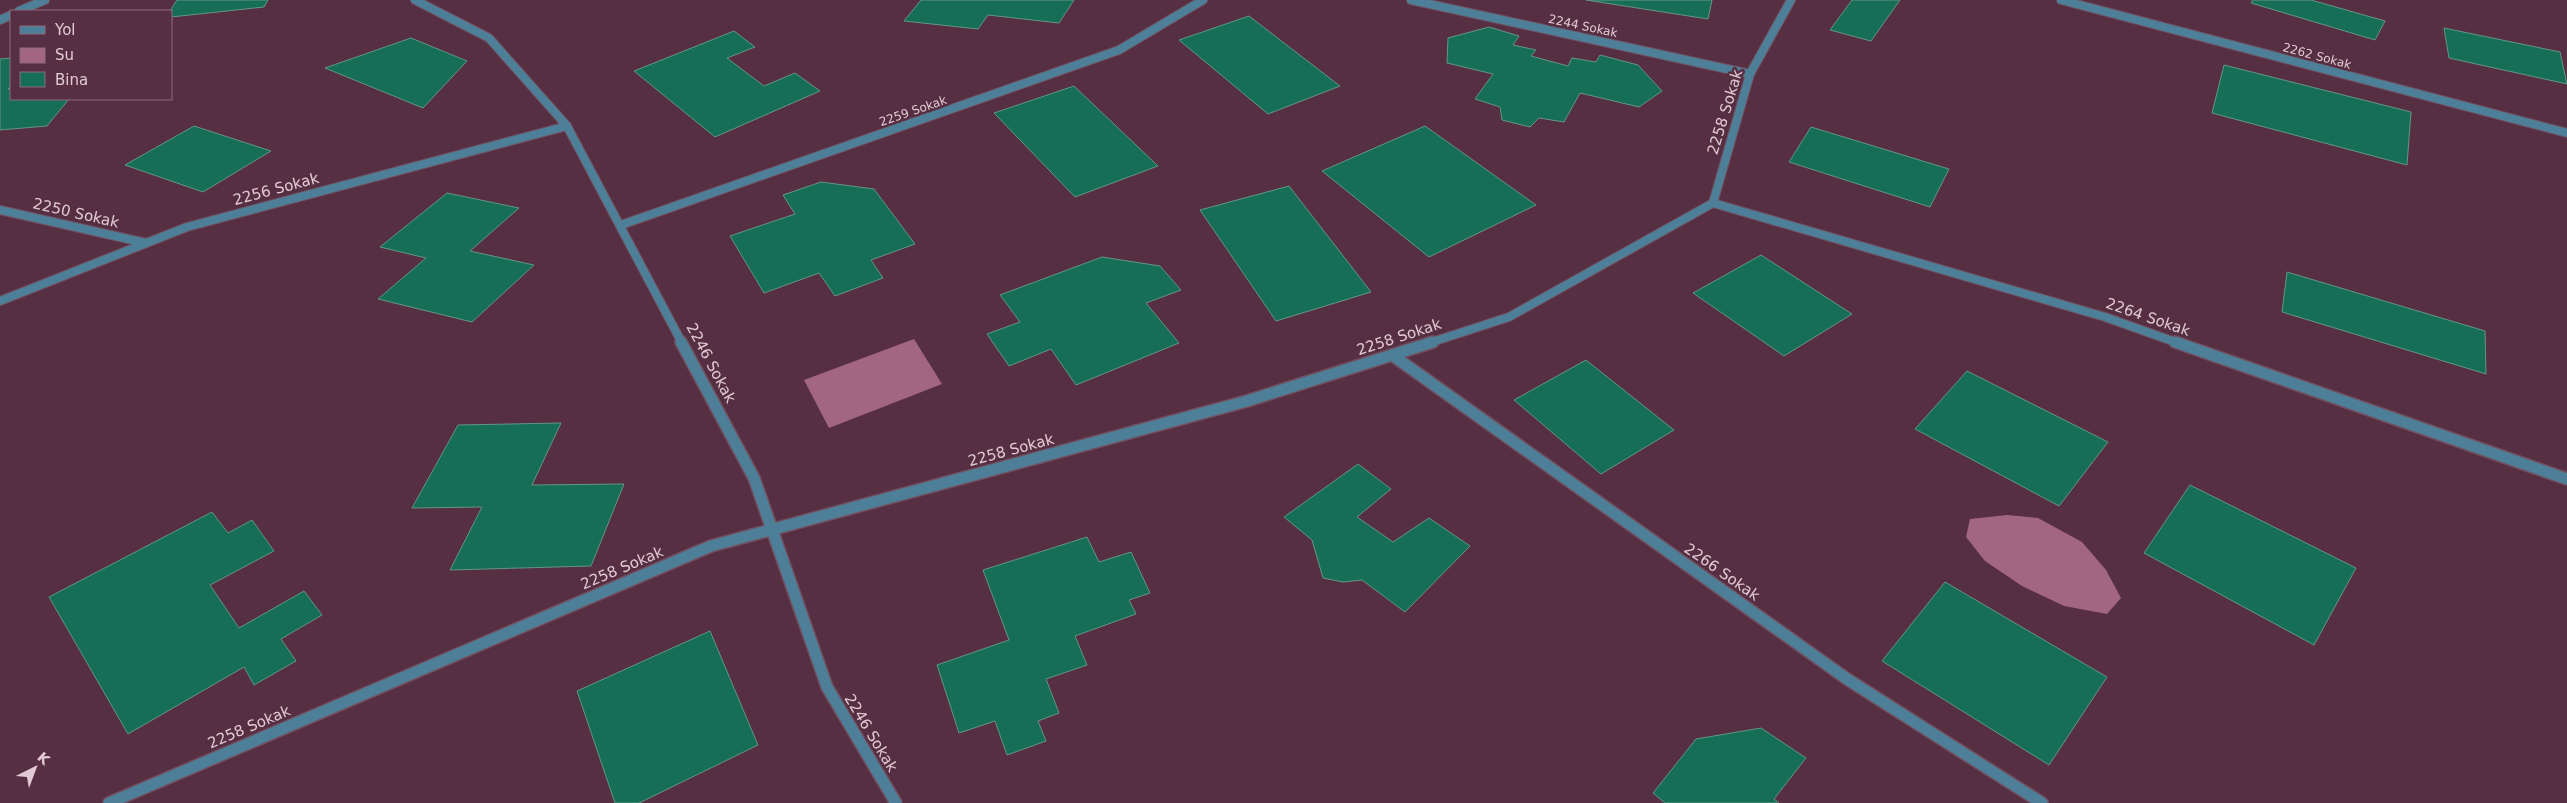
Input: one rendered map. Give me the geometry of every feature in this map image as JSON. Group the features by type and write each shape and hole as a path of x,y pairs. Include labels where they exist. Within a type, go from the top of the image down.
{"street":[{"path":"21,10 45,0"},
{"name":"2246 Sokak","path":"414,0 489,38 567,126 754,478 827,687 896,803"},
{"name":"2259 Sokak","path":"621,225 1119,50 1203,0"},
{"name":"2244 Sokak","path":"1411,0 1750,74"},
{"name":"2258 Sokak","path":"109,803 711,546 1247,401 1509,317 1714,203 1750,74 1791,0"},
{"name":"2262 Sokak","path":"2061,0 2567,134"},
{"name":"2256 Sokak","path":"0,301 187,227 567,126"},
{"name":"2264 Sokak","path":"1714,203 2104,317 2567,479"},
{"name":"2250 Sokak","path":"0,210 146,244"},
{"name":"2266 Sokak","path":"1392,355 1847,679 2042,803"}],"water":[{"path":"914,339 942,384 829,428 804,380"},
{"path":"2007,515 2038,518 2082,542 2106,570 2121,598 2107,614 2064,606 2022,586 1985,561 1966,537 1970,519"}],"building":[{"path":"177,0 268,0 264,7 172,17 171,10"},
{"path":"921,0 1074,0 1059,23 988,15 978,29 904,21"},
{"path":"1586,0 1712,0 1708,19"},
{"path":"1852,0 1900,0 1871,41 1830,30"},
{"path":"2253,0 2311,0 2385,21 2375,40 2251,3"},
{"path":"1249,16 1340,86 1268,114 1179,40"},
{"path":"1489,27 1519,36 1513,45 1536,50 1531,56 1568,66 1572,58 1596,62 1600,55 1638,65 1662,91 1639,107 1580,93 1564,122 1539,118 1530,127 1502,120 1500,107 1475,99 1493,74 1447,63 1448,38"},
{"path":"2444,28 2560,52 2567,84 2449,58"},
{"path":"734,31 755,47 727,58 764,86 795,73 820,91 715,137 634,71"},
{"path":"411,38 467,61 423,108 325,68"},
{"path":"10,58 10,87 8,89 10,89 10,100 68,100 47,126 0,130 0,59"},
{"path":"2224,65 2411,112 2407,165 2212,113"},
{"path":"1074,86 1158,166 1075,197 994,113"},
{"path":"194,126 271,151 203,192 125,165"},
{"path":"1425,126 1536,205 1429,257 1322,171"},
{"path":"1811,127 1949,169 1930,207 1789,162"},
{"path":"821,182 874,189 915,244 871,260 883,278 835,296 819,273 764,293 730,236 795,214 783,195"},
{"path":"1289,186 1371,292 1276,321 1200,210"},
{"path":"447,193 519,208 470,251 534,265 472,322 378,299 426,258 380,247"},
{"path":"1761,255 1852,314 1784,356 1693,293"},
{"path":"1102,257 1160,266 1181,290 1146,303 1179,343 1076,385 1051,349 1009,366 987,334 1020,322 1000,295"},
{"path":"2287,272 2485,331 2486,374 2282,312"},
{"path":"1586,360 1674,430 1601,474 1514,400"},
{"path":"1967,371 2108,442 2059,506 1915,429"},
{"path":"561,423 532,485 624,484 591,566 450,570 482,507 412,508 458,425"},
{"path":"1358,464 1391,489 1357,517 1393,542 1429,518 1470,546 1405,612 1362,580 1343,582 1323,578 1312,540 1284,517"},
{"path":"2190,485 2356,568 2314,645 2144,553"},
{"path":"212,512 228,533 252,520 274,551 210,585 239,628 304,591 322,615 281,639 296,661 254,685 244,667 128,734 49,597"},
{"path":"1087,537 1099,562 1131,552 1150,593 1129,600 1136,614 1075,636 1087,665 1046,679 1059,713 1038,721 1046,741 1007,755 995,721 959,733 937,665 1009,640 983,570"},
{"path":"1945,582 2107,677 2049,765 1882,661"},
{"path":"710,631 758,745 639,803 615,803 577,691"},
{"path":"1761,728 1806,758 1774,799 1779,803 1665,803 1653,793 1696,739"}]}
